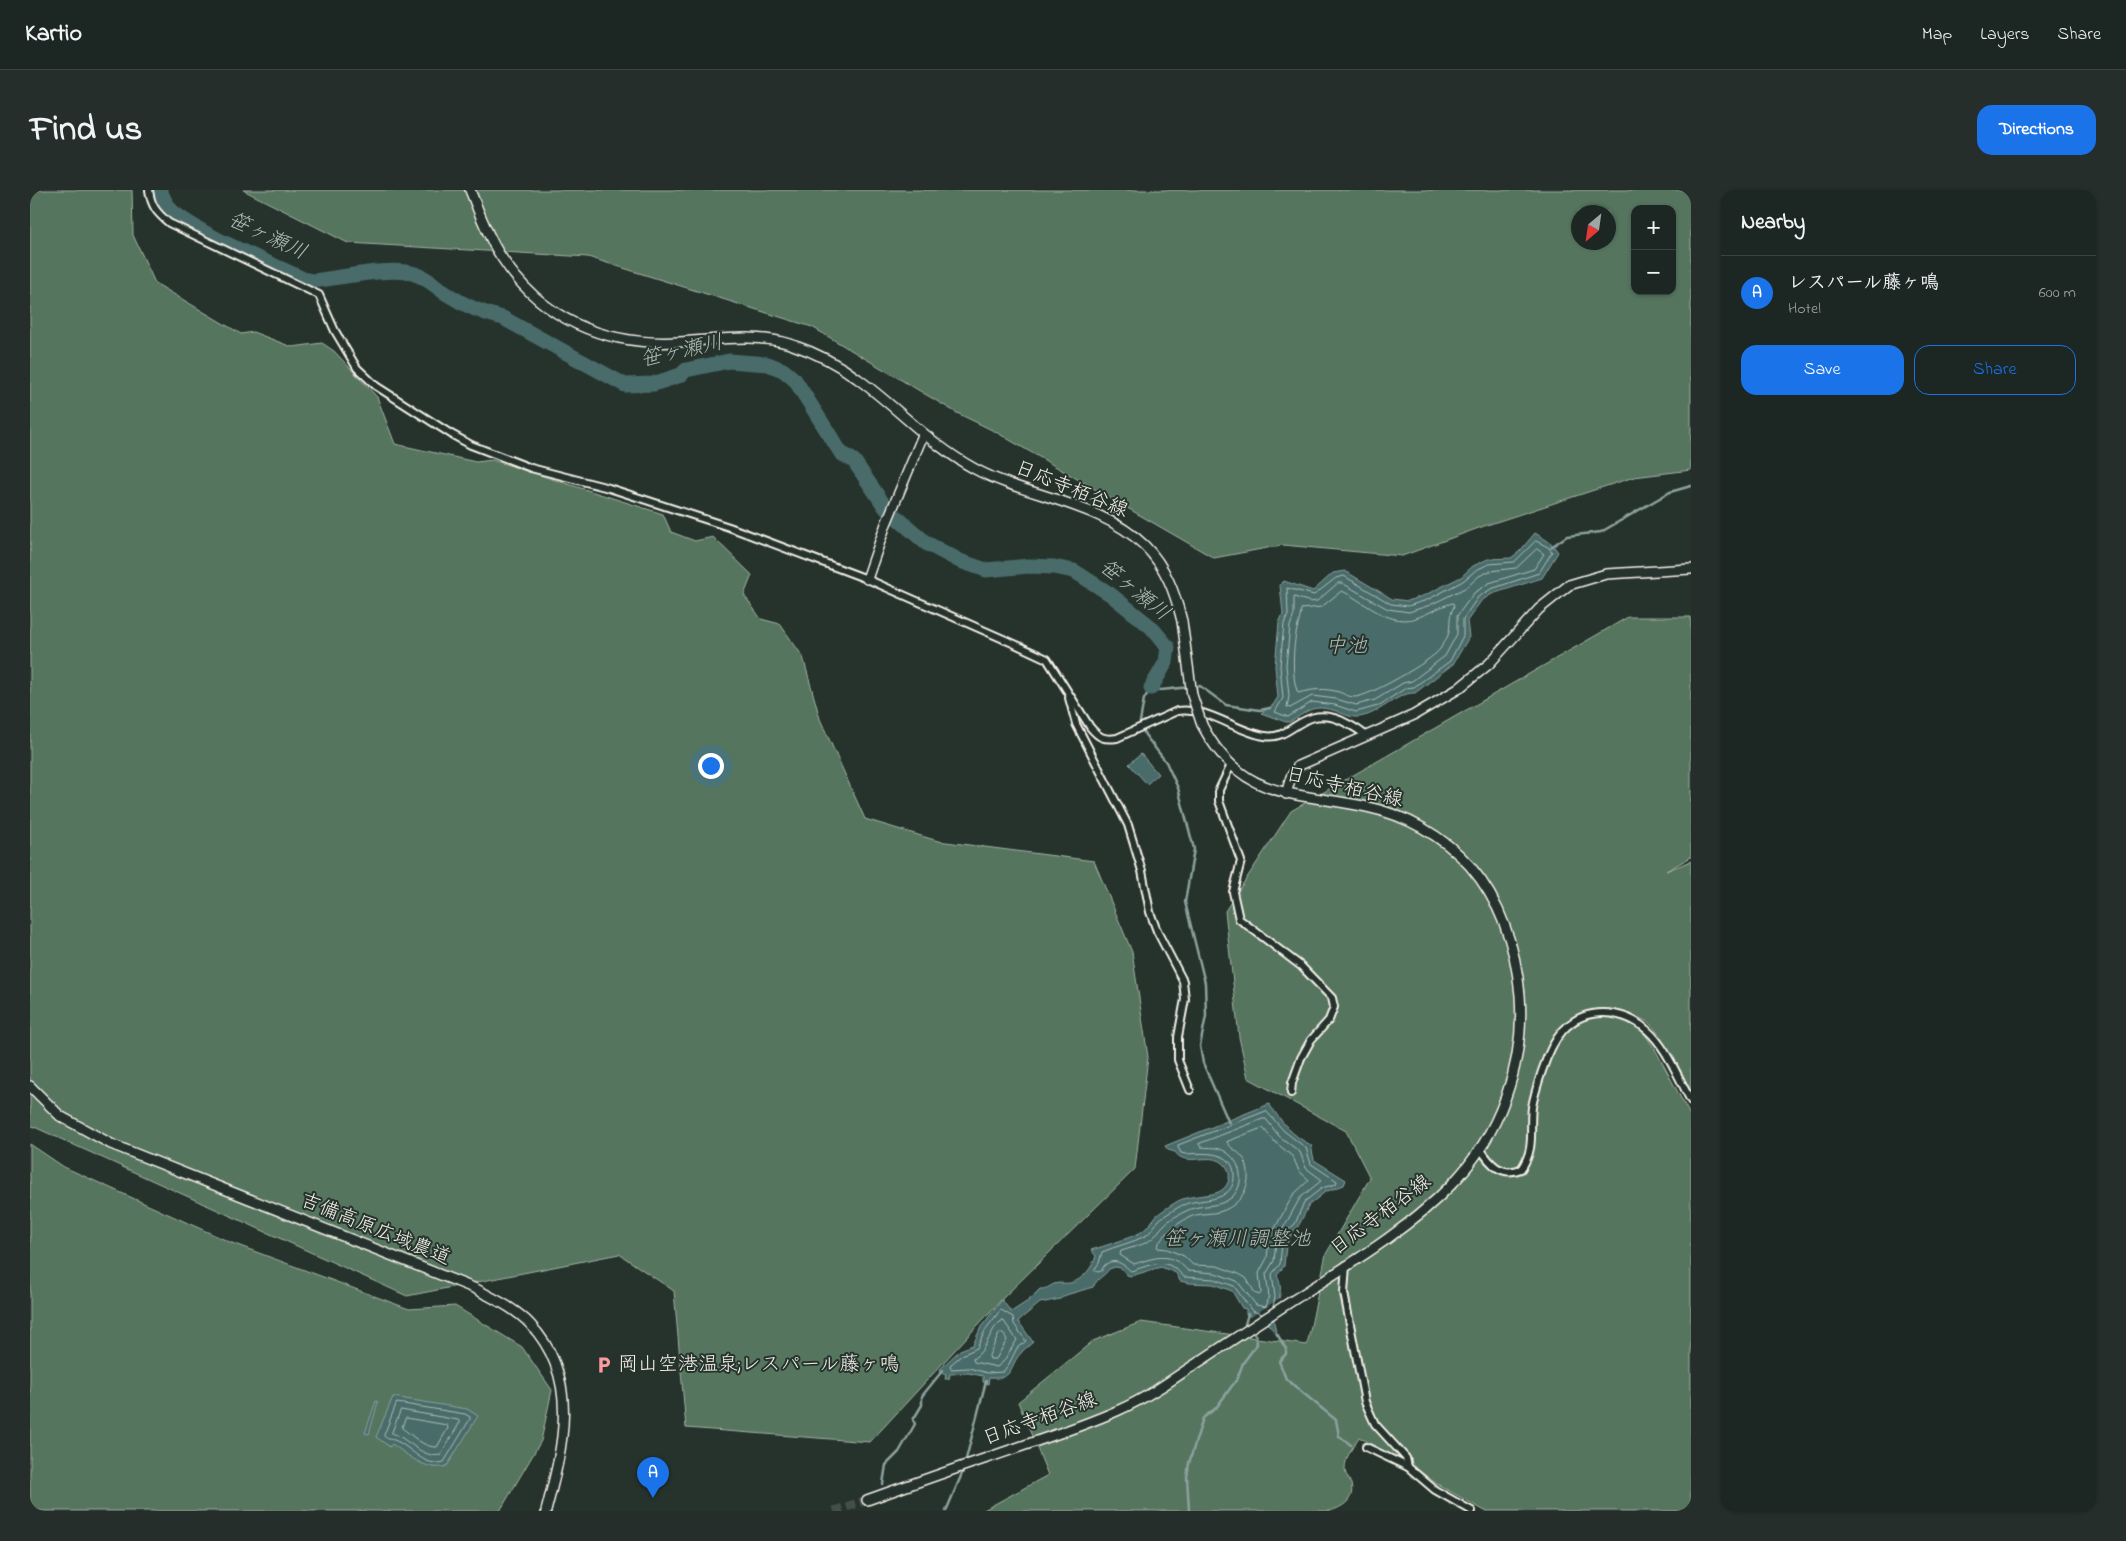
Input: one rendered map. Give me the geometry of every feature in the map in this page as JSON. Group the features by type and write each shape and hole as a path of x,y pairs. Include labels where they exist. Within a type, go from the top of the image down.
{"main road":[{"name":"日応寺栢谷線","path":"470,190 484,227 517,279 531,293 563,317 601,334 641,343 755,338 790,344 814,352 858,378 923,435 977,470 1104,519 1132,536 1145,546 1166,574 1177,600 1182,621 1192,695 1202,725 1216,748 1231,764 1254,781 1286,794 1369,807 1399,816 1418,825 1454,850 1470,867 1495,903 1515,955 1520,1005 1520,1028 1514,1072 1507,1093 1480,1148 1452,1184 1428,1206 1346,1265 1164,1386 1112,1413 1075,1428 867,1500"},
{"path":"867,580 886,524 923,435"},
{"path":"1286,794 1291,778 1298,766 1414,715 1458,689 1489,664 1539,608 1570,585 1606,574 1691,569"},
{"name":"吉備高原広域農道","path":"30,1086 60,1116 111,1144 476,1289 507,1306 529,1323 551,1356 564,1399 564,1425 556,1473 546,1511"}],"street":[{"path":"148,190 153,207 169,222 314,291 319,295 345,350 358,368 376,386 471,445 531,468 609,488 730,527 867,580 1047,659 1098,737 1107,739 1117,738 1177,710 1207,715 1265,736 1272,736 1311,717 1322,716 1359,728 1366,736"},
{"path":"1067,690 1076,724 1128,825 1142,871 1150,912 1157,931 1183,981 1185,999 1178,1037 1178,1060 1190,1090"},
{"path":"1231,764 1219,790 1219,801 1241,861 1233,892 1239,919 1301,966 1332,998 1334,1007 1329,1020 1311,1040 1301,1058 1291,1092"},
{"path":"1480,1148 1494,1166 1502,1171 1512,1172 1521,1169 1531,1150 1532,1109 1549,1052 1556,1038 1565,1028 1586,1016 1601,1013 1616,1014 1640,1023 1654,1035 1691,1101"},
{"path":"1346,1265 1344,1293 1365,1402 1375,1424 1406,1458 1408,1467"},
{"path":"1366,1447 1408,1467 1434,1490 1472,1511"}],"green space":[{"path":"30,190 132,190 133,235 155,283 241,334 253,332 292,347 322,343 334,351 377,397 395,444 476,462 492,460 663,514 671,532 695,541 713,537 752,575 744,595 761,619 780,624 803,657 820,719 865,819 938,841 1094,861 1132,952 1148,1057 1135,1169 1002,1299 870,1442 686,1428 674,1291 619,1254 407,1296 30,1125"},
{"path":"243,190 1691,190 1691,470 1634,477 1487,525 1402,556 1283,545 1214,558 994,431 957,413 812,327 588,257 348,243"},
{"path":"1628,617 1691,617 1691,857 1666,871 1691,861 1691,1093 1659,1034 1648,1022 1631,1014 1655,1049 1691,1117 1691,1511 1485,1511 1359,1437 1345,1465 1352,1490 1350,1499 1343,1505 1330,1511 982,1511 1048,1475 1018,1402 1093,1341 1141,1322 1307,1345 1326,1254 1370,1178 1346,1131 1248,1078 1239,1037 1225,911 1291,811"},
{"path":"30,1144 64,1167 232,1243 409,1309 455,1306 522,1347 552,1390 541,1441 500,1511 30,1511"}],"water":[{"name":"中池","path":"1535,533 1551,543 1558,552 1542,578 1492,594 1481,601 1467,621 1469,637 1453,664 1415,693 1401,696 1379,710 1363,716 1353,717 1328,709 1316,708 1307,711 1290,722 1286,722 1261,713 1273,705 1278,697 1275,666 1279,623 1283,614 1280,585 1284,581 1313,591 1333,573 1345,571 1392,599 1408,601 1425,595 1461,577 1473,566 1488,559 1511,558 1520,551"},
{"path":"1141,754 1158,774 1147,784 1129,764"},
{"name":"笹ヶ瀬川調整池","path":"1269,1104 1293,1133 1311,1145 1314,1160 1346,1180 1344,1185 1325,1192 1309,1205 1286,1246 1284,1266 1277,1275 1280,1294 1274,1322 1278,1337 1265,1322 1246,1315 1246,1309 1242,1308 1232,1291 1213,1284 1180,1281 1176,1273 1161,1267 1131,1276 1127,1275 1121,1268 1115,1267 1109,1269 1093,1287 1066,1295 1060,1299 1040,1303 1018,1321 1033,1342 1017,1358 1007,1375 989,1378 988,1384 983,1382 983,1376 968,1373 950,1374 949,1379 945,1379 946,1374 941,1372 940,1369 960,1350 973,1345 981,1327 1002,1300 1011,1312 1028,1301 1040,1289 1056,1283 1074,1282 1083,1276 1092,1265 1096,1256 1091,1250 1135,1235 1147,1227 1158,1214 1178,1201 1218,1192 1226,1185 1229,1179 1229,1172 1221,1161 1214,1159 1186,1159 1168,1150 1165,1146"},
{"path":"393,1397 467,1409 478,1416 447,1466 432,1467 425,1465 392,1444 390,1447 376,1437"},
{"path":"376,1401 378,1402 369,1434 365,1433"}],"pier":[{"path":"1283,1296 1278,1316 1265,1324 1249,1318"}],"waterway":[{"name":"笹ヶ瀬川","path":"160,190 169,208 188,223 219,240 303,279 312,281 393,271 415,274 428,280 460,302 482,312 503,318 625,385 653,384 681,375 686,370 729,361 768,364 783,370 795,380 841,453 854,461 886,508 926,543 960,561 986,570 1029,566 1054,567 1074,571 1110,594 1151,627 1168,647 1166,662 1151,688"},
{"path":"1551,547 1567,536 1601,532 1670,492 1691,486"},
{"path":"1229,1123 1203,1063 1200,1046 1206,1016 1205,983 1185,902 1194,849 1178,788 1166,762 1145,735 1140,722 1144,699 1151,688 1161,690 1200,686 1226,705 1260,710 1270,708"},
{"path":"1248,1314 1245,1324 1248,1327"},
{"path":"1189,1511 1187,1477 1189,1463 1203,1418 1216,1408 1237,1379 1243,1363 1257,1344 1256,1336 1251,1331"},
{"path":"1277,1334 1286,1349 1286,1354 1279,1361 1286,1379 1336,1420 1339,1436 1351,1445"},
{"path":"883,1484 886,1465 899,1452 915,1424 913,1420 922,1405 922,1396 943,1370"},
{"path":"965,1463 986,1381"},
{"path":"946,1511 964,1469"}],"tunnel":[{"path":"834,1511 867,1500"}],"place":[{"name":"岡山空港温泉;レスパール藤ヶ鳴","path":"604,1365"},
{"name":"レスパール藤ヶ鳴","path":"653,1498"}]}
